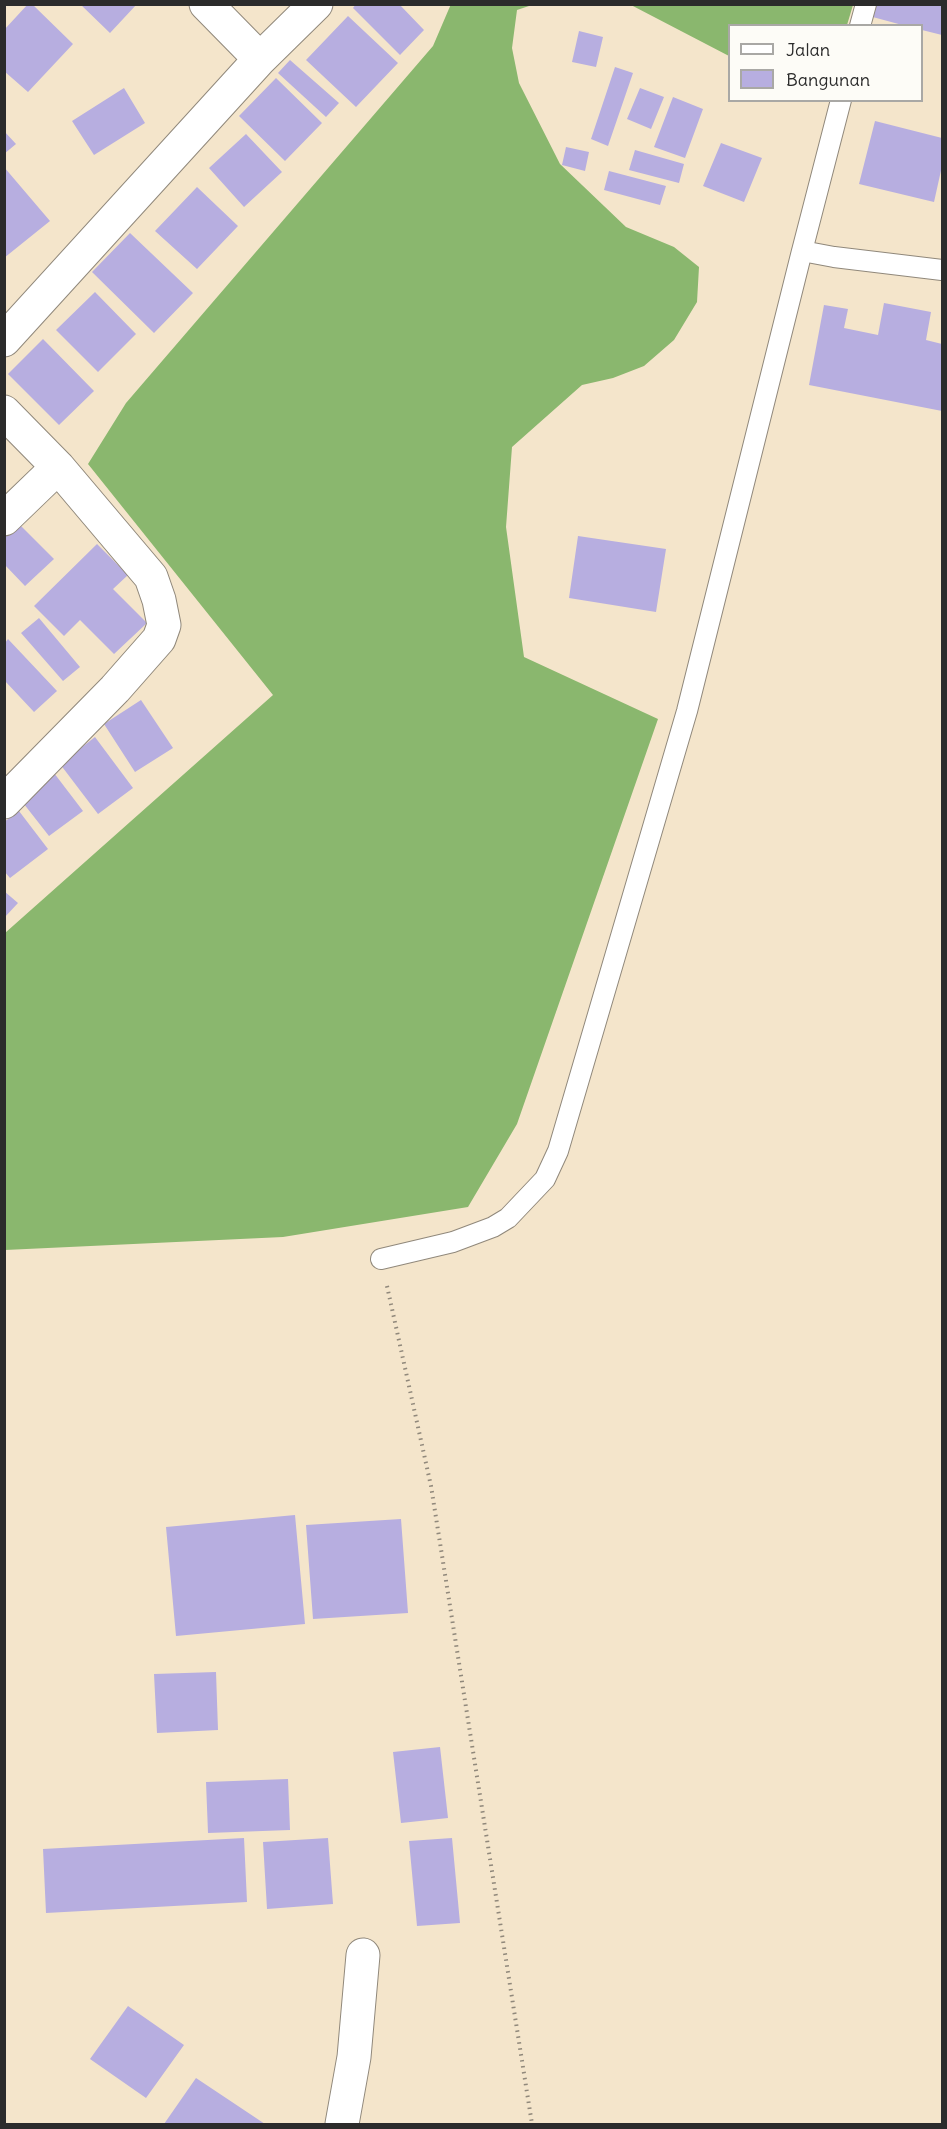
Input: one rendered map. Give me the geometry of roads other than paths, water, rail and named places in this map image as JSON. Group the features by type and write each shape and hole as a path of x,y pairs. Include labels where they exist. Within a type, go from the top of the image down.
{"street":[{"path":"206,4 260,59"},
{"path":"4,340 260,59 316,4"},
{"path":"4,412 58,466 151,577 164,625 159,639 115,689 4,802"},
{"path":"4,519 58,466"},
{"path":"342,2124 354,2057 363,1956"}],"lane":[{"path":"861,24 866,4"},
{"path":"381,1259 453,1242 493,1227 508,1218 545,1179 558,1151 687,711 840,102"},
{"path":"802,251 942,270"}]}
